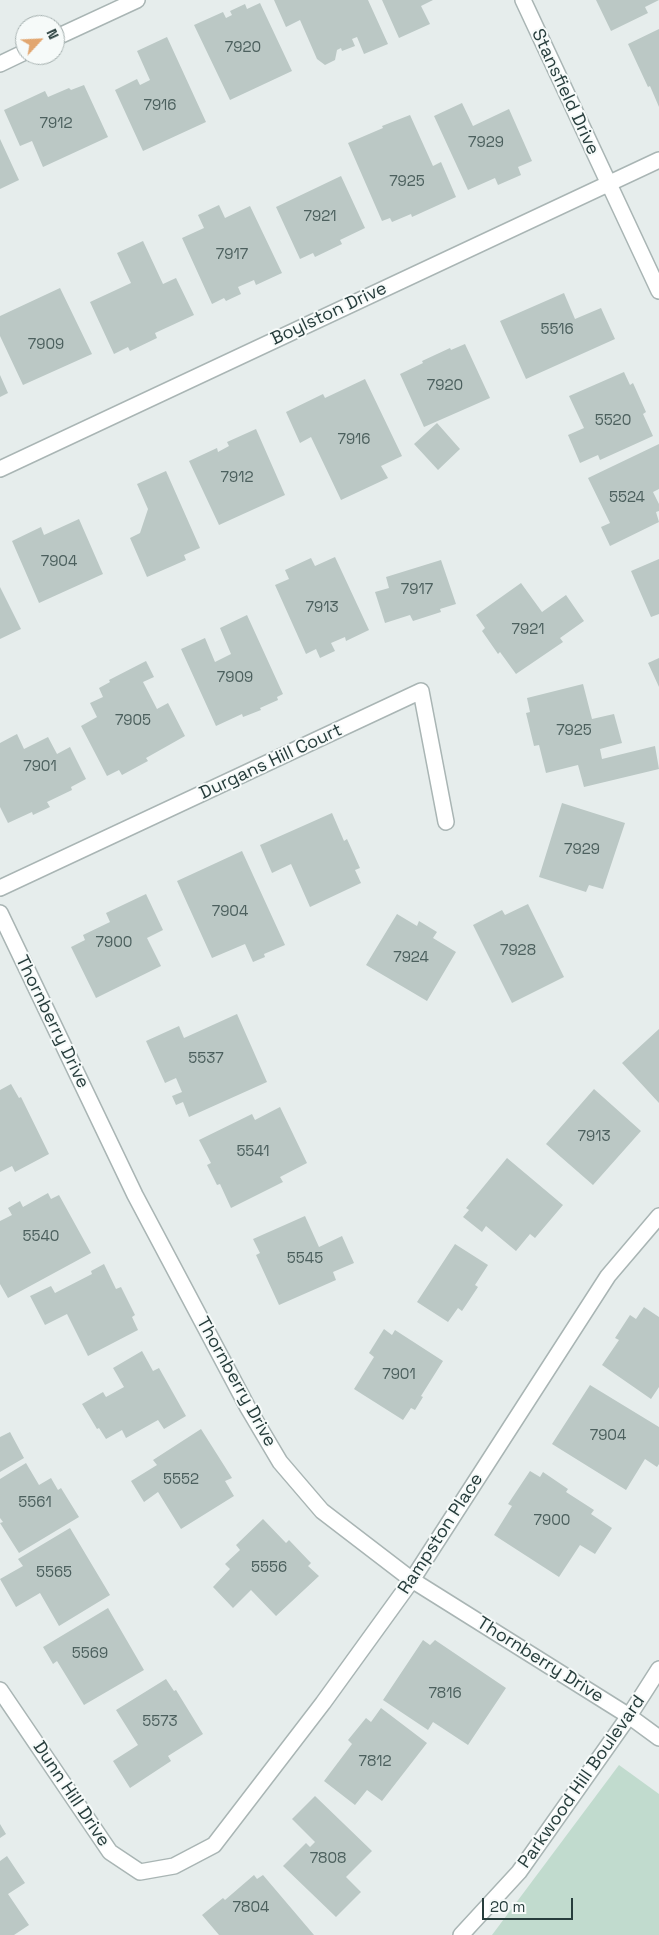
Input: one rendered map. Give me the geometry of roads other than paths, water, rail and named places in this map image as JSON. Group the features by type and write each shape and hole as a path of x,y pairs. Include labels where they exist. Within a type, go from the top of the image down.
{"street":[{"path":"65,33 138,0"},
{"name":"Stansfield Drive","path":"523,0 659,291"},
{"path":"0,64 15,57"},
{"name":"Boylston Drive","path":"0,469 659,160"},
{"name":"Durgans Hill Court","path":"0,888 421,692 446,822"},
{"name":"Thornberry Drive","path":"0,913 135,1195 248,1408 280,1462 322,1511 412,1580 629,1716 659,1738"},
{"name":"Rampston Place","path":"214,1845 324,1703 412,1580 608,1276 659,1216"},
{"name":"Parkwood Hill Boulevard","path":"461,1935 519,1872 629,1716 659,1669"},
{"name":"Dunn Hill Drive","path":"0,1690 110,1852 140,1872 174,1866 214,1845"}]}
